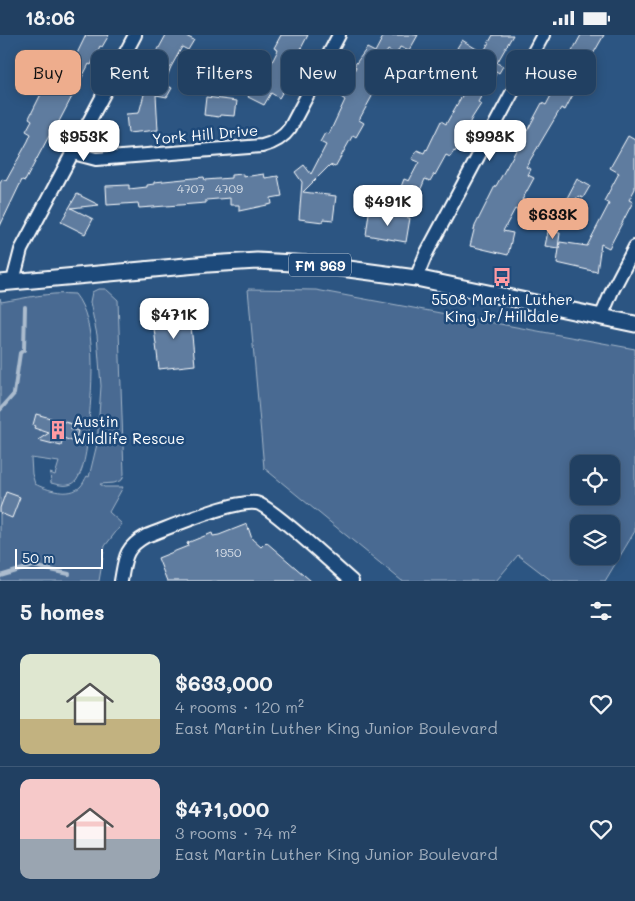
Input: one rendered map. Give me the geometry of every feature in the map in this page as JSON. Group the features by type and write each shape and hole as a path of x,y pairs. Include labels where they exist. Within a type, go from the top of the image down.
{"main road":[{"name":"FM 969","path":"7,282 198,264 257,261 311,264 416,278 635,324"}],"street":[{"path":"7,282 21,249 135,35"},
{"name":"York Hill Drive","path":"73,153 96,159 271,144 280,139 290,128 339,35"},
{"path":"416,278 426,254 543,35"},
{"path":"602,317 612,291 635,247"},
{"path":"121,581 126,556 134,542 223,508 243,503 258,503 274,514 352,581"}],"shaded area":[{"path":"98,289 106,289 118,300 124,474 122,480 114,483 100,484 104,487 123,487 109,512 122,524 105,546 99,581 0,581 0,298 1,302 47,295 75,294 82,306 90,337 92,373 87,444 82,468 76,481 70,485 51,483 50,473 55,475 59,462 31,458 35,484 58,492 71,492 82,485 87,476 89,477 97,444 101,386 97,335 90,302 92,292"},
{"path":"248,289 316,290 635,349 635,531 620,556 620,515 570,515 570,565 615,565 605,581 552,581 518,555 496,581 402,581 264,468"}],"building":[{"path":"86,35 109,35 102,47 100,46 98,50 91,50 91,65 89,64 81,79 81,50 79,50"},
{"path":"166,35 184,35 194,40 188,50 182,47 178,50 178,54 168,74 168,50 158,50"},
{"path":"281,35 308,35 300,50 281,50 281,95 279,98 271,93 271,64 278,50 274,48"},
{"path":"384,35 418,35 410,50 400,47 398,50 376,50"},
{"path":"493,35 513,35 497,63 503,66 499,73 496,71 496,50 485,50"},
{"path":"581,35 604,35 595,50 573,50"},
{"path":"462,40 478,50 460,50 457,48"},
{"path":"365,51 365,95 373,95 359,120 364,123 356,137 353,135 335,167 330,165 303,192 336,196 333,220 324,219 323,222 299,219 302,182 295,172 304,165 311,174 326,145 320,142 325,133 329,134 345,100 341,97 342,95 355,95 355,65"},
{"path":"168,86 172,88 167,97 156,95 168,95"},
{"path":"40,95 73,95 25,181 22,180 0,226 0,184 2,179 6,181 28,141 31,134 26,131 32,120 29,118"},
{"path":"144,95 156,95 158,130 128,133 126,114 139,113"},
{"path":"249,95 270,95 264,105 248,97"},
{"path":"462,95 482,95 478,102 481,104 455,152 450,157 446,155 430,181 425,179 416,201 421,203 416,214 411,212 411,214 394,205 404,179 409,181 419,162 412,159 417,150 424,153 441,121 446,124"},
{"path":"551,95 573,95 565,110 561,108 526,167 531,169 528,175 534,178 522,200 524,200 519,211 515,209 503,231 513,233 508,255 470,246 475,226 495,186 519,145 525,130 527,131 542,103 546,105"},
{"path":"206,97 237,101 235,116 220,115 219,117 204,115"},
{"path":"628,136 635,140 635,189 629,200 633,202 609,248 601,244 597,272 557,263 560,242 587,246 609,204 604,201 619,173 610,168"},
{"path":"243,174 243,177 264,174 265,178 278,176 282,196 271,198 272,204 239,211 239,205 230,205 230,198 206,200 206,203 139,208 138,203 107,205 106,186 129,185 129,189 147,187 147,185 154,184 154,182 204,177 205,180 231,178 231,175"},
{"path":"577,179 590,186 583,198 578,196 563,218 558,215"},
{"path":"77,194 99,205 71,208 93,219 85,234 61,222"},
{"path":"369,213 410,218 406,242 366,235"},
{"path":"548,231 560,233 558,248 545,246"},
{"path":"179,310 180,317 190,316 195,365 159,369 153,320 162,319 162,311"},
{"name":"Austin Wildlife Rescue","path":"36,414 72,424 71,429 78,431 75,442 63,438 61,446 38,440 49,433 34,428"},
{"path":"6,492 20,497 12,518 0,513"},
{"path":"247,524 252,539 261,547 266,542 311,581 167,581 158,558 188,546 187,543 212,533 213,536 219,535"}],"waterway":[{"path":"0,410 14,394 20,353 24,350 25,307"},
{"path":"0,576 33,566 69,574"}],"place":[{"name":"5508 Martin Luther King Jr/Hilldale","path":"502,277"},
{"name":"Austin Wildlife Rescue","path":"58,430"}]}
